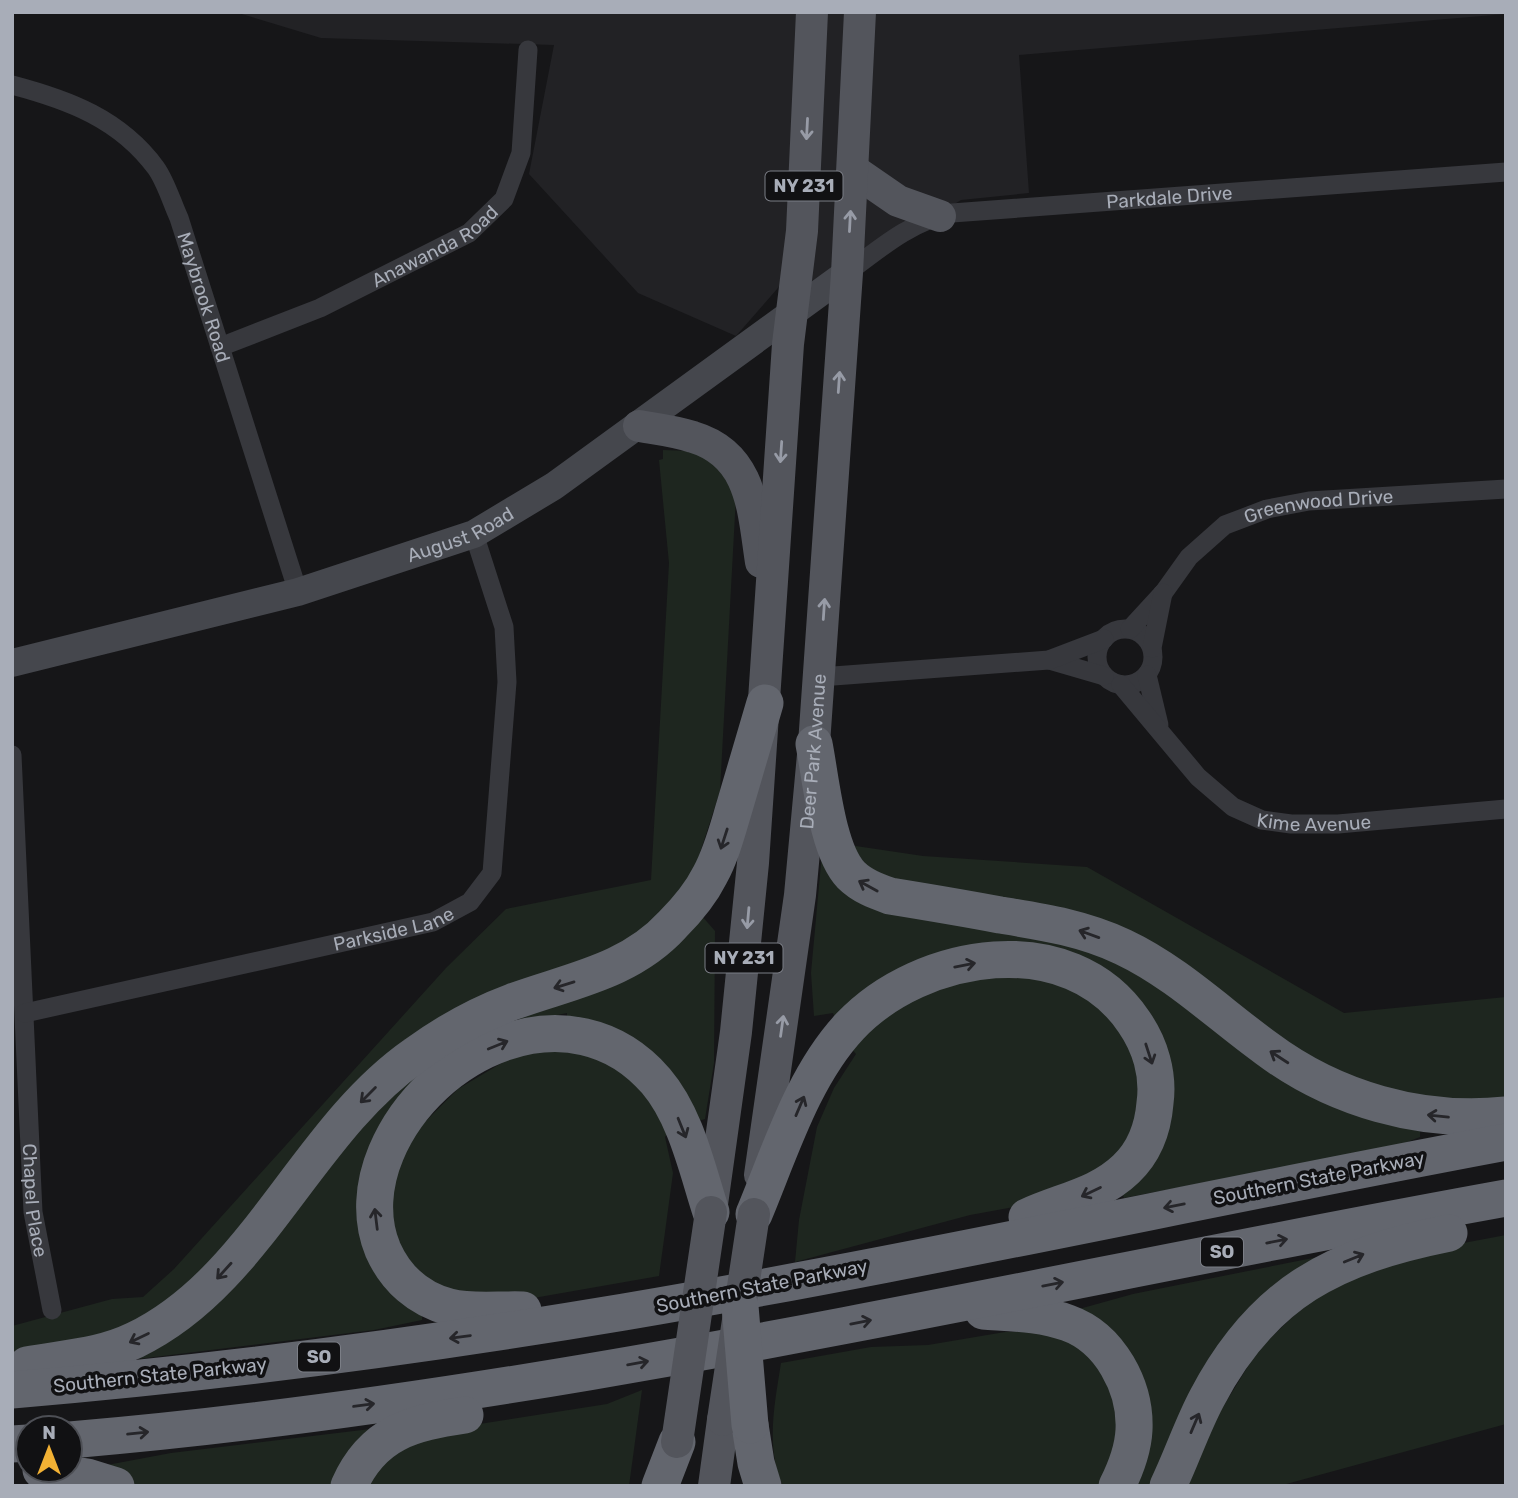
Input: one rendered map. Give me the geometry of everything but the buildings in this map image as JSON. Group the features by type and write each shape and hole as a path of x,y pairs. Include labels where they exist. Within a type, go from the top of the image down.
{"highway":[{"path":"12,1368 97,1354 133,1341 167,1322 195,1300 225,1270 341,1125 395,1070 451,1030 512,1002 620,965 659,938 692,902 715,866 765,703"},
{"path":"814,744 836,850 853,877 870,888 890,896 1061,925 1110,941 1167,973 1287,1063 1321,1082 1358,1097 1399,1110 1432,1116 1466,1118 1506,1115"},
{"path":"754,1214 801,1103 822,1061 852,1024 878,1002 929,975 986,961 1024,960 1075,971 1105,988 1145,1040 1154,1068 1156,1095 1148,1136 1129,1166 1097,1190 1052,1205 955,1250"},
{"path":"624,1312 450,1307 423,1297 402,1280 382,1246 375,1219 375,1192 389,1147 419,1100 445,1074 496,1044 543,1034 589,1038 633,1060 667,1096 683,1128 711,1212"},
{"name":"Southern State Parkway","path":"12,1390 299,1360 624,1312 1506,1142"},
{"name":"SO","path":"84,1438 326,1410 570,1375 1506,1198"},
{"path":"1168,1486 1197,1419 1224,1369 1258,1325 1296,1291 1329,1269 1369,1252 1470,1229 1506,1215"},
{"path":"740,1306 736,1423 754,1453 763,1486"},
{"path":"939,1307 1036,1315 1069,1323 1097,1341 1120,1370 1134,1415 1132,1448 1117,1486"},
{"path":"349,1486 364,1460 376,1446 398,1432 425,1422 473,1414 570,1375"},
{"path":"660,1486 677,1442"},
{"path":"84,1477 116,1486"}],"main road":[{"name":"NY 231","path":"671,1486 744,959 765,703 788,344 802,231 812,12"},
{"name":"Deer Park Avenue","path":"740,1306 800,895 820,677 847,272 860,12"},
{"path":"853,170 898,201 940,216"},
{"path":"639,426 705,441 725,455 740,472 751,502 770,617"},
{"path":"715,1486 736,1423"}],"street":[{"name":"Anawanda Road","path":"220,347 320,308 469,233 504,199 521,153 528,50"},
{"name":"Maybrook Road","path":"12,85 82,107 122,132 157,170 179,218 298,592"},
{"name":"Parkdale Drive","path":"847,272 908,230 940,216 977,211 1506,172"},
{"name":"August Road","path":"12,663 298,592 474,534 554,486 847,272"},
{"name":"Greenwood Drive","path":"1130,629 1164,592 1189,557 1225,525 1268,509 1309,501 1506,489"},
{"name":"Parkside Lane","path":"25,1013 433,922 470,902 492,873 508,682 504,627 474,534"},
{"name":"Greenwood Drive","path":"1152,648 1164,592"},
{"path":"820,677 1049,660 1104,639 1120,629 1130,629 1147,639 1154,657 1147,675 1131,685 1049,660"},
{"path":"1104,639 1097,657 1112,681"},
{"name":"Kime Avenue","path":"1147,675 1160,729"},
{"name":"Kime Avenue","path":"1112,681 1160,729 1198,777 1233,807 1262,820 1291,824 1338,824 1506,809"},
{"name":"Chapel Place","path":"12,755 33,1212 52,1310"}],"shaded area":[{"path":"235,12 1506,14 1019,55 1029,193 961,200 830,281 784,281 736,336 638,293 529,174 554,45 321,38"},
{"path":"663,450 690,451 713,457 736,496 720,791 699,856 695,884 629,948 449,1022 201,1287 106,1338 12,1355 12,1326 112,1299 143,1297 174,1269 446,968 506,909 651,880 669,563 659,460 663,459"},
{"path":"849,845 923,856 1087,867 1344,1013 1506,997 1506,1111 1353,1083 1283,1048 1152,949 885,886"},
{"path":"822,853 832,864 1123,960 1420,1128 1420,1137 1397,1146 1124,1198 1121,1189 1164,1058 1021,950 837,1023 833,1013 814,1016 811,973"},
{"path":"701,915 715,931 714,1063 705,1119 690,1123 567,1025 567,1013 519,1023 520,1013"},
{"path":"981,974 1034,974 1080,990 1117,1020 1141,1066 1132,1149 1070,1197 970,1215 795,1262 799,1220 817,1127 834,1088 856,1054 849,1046 921,991"},
{"path":"579,1050 634,1075 672,1128 665,1137 673,1173 659,1276 494,1305 449,1299 393,1246 386,1196 409,1138 458,1089 520,1052"},
{"path":"415,1075 419,1084 369,1169 422,1310 422,1320 374,1330 138,1359 137,1355 384,1100"},
{"path":"1506,1235 1506,1424 1279,1486 1181,1486 1202,1441 1258,1350 1308,1302 1363,1269 1421,1251"},
{"path":"1323,1256 1292,1287 1158,1486 1129,1486 1141,1460 1079,1309 1133,1294"},
{"path":"1050,1331 1090,1350 1115,1387 1122,1421 1104,1486 783,1486 774,1456 773,1441 774,1409 781,1363 871,1347 928,1345 1005,1332"},
{"path":"642,1390 629,1486 364,1486 402,1443 441,1430 607,1404"},
{"path":"379,1428 341,1486 138,1486 107,1475 107,1465 171,1453"}]}
